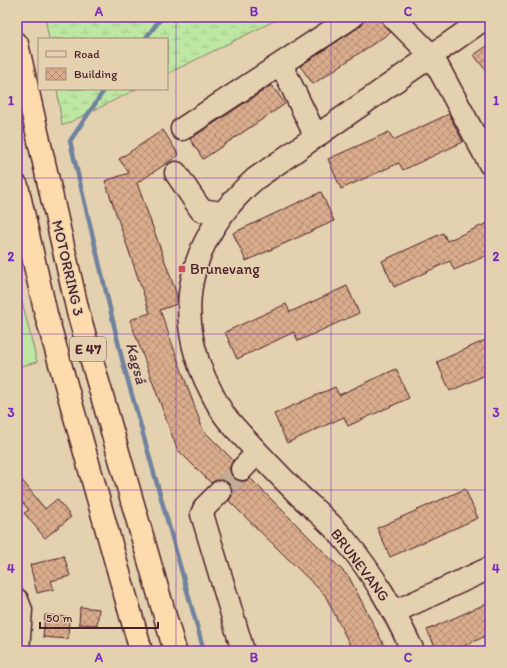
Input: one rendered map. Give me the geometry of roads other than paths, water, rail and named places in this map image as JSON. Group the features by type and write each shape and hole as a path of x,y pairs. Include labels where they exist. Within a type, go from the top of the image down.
{"highway":[{"name":"MOTORRING 3","path":"17,44 78,312 175,651"},
{"name":"MOTORRING 3","path":"17,186 46,314 141,651"}],"street":[{"path":"182,129 352,17"},
{"path":"393,17 432,56 490,164"},
{"name":"BRUNEVANG","path":"413,651 394,612 377,583 344,539 257,453 229,420 212,393 199,366 192,340 190,286 205,240 222,213 238,194 255,179 487,17"},
{"path":"281,64 316,137"},
{"path":"176,172 201,210 222,213"},
{"path":"242,469 257,453"},
{"path":"220,492 205,507 202,514 243,651"},
{"name":"BRUNEVANG","path":"394,612 490,568"},
{"path":"17,600 21,610 18,651"}],"waterway":[{"name":"Kagså","path":"146,38 162,17"},
{"name":"Kagså","path":"104,90 70,141 123,363 204,651"}],"tunnel":[{"path":"220,492 242,469"}],"place":[{"name":"Brunevang","path":"182,269"}]}
